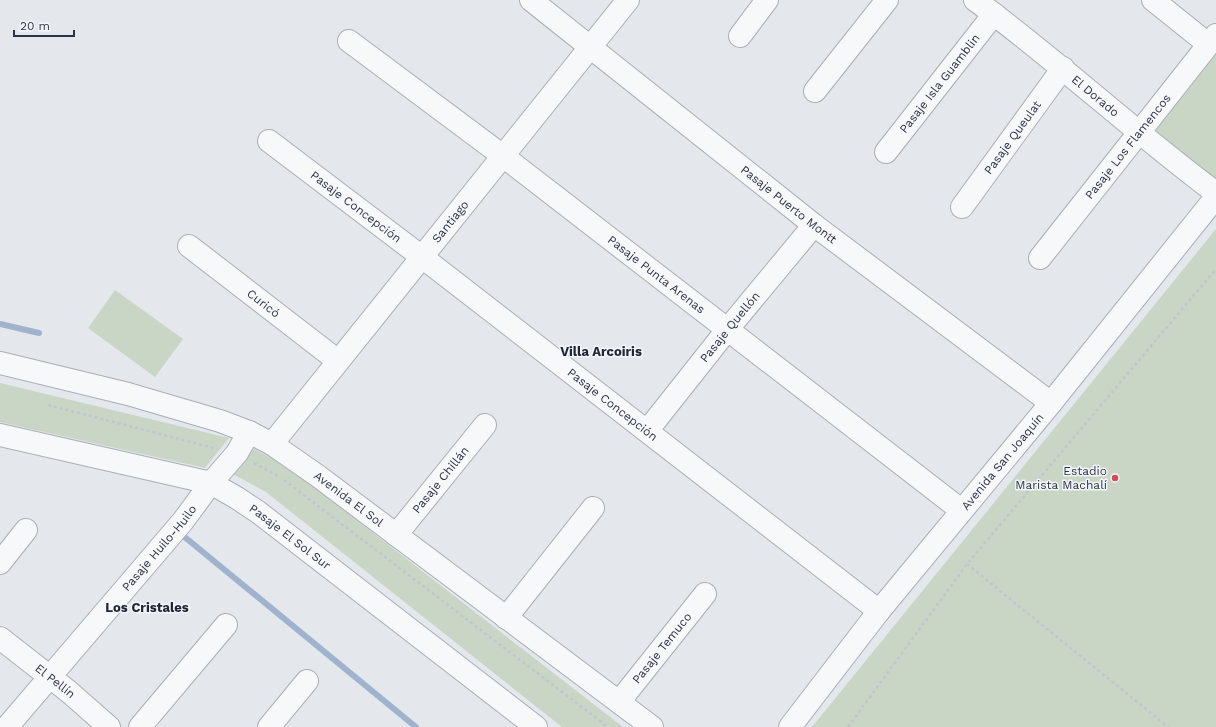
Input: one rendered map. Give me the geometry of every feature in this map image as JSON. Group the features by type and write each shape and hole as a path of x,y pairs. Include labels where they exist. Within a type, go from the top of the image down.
{"street":[{"name":"Pasaje Puerto Montt","path":"531,0 814,225 1051,403"},
{"name":"Santiago","path":"272,444 628,0"},
{"path":"740,36 767,0"},
{"path":"815,91 887,0"},
{"name":"El Dorado","path":"975,0 1063,68 1139,132 1216,193"},
{"path":"1153,0 1212,39"},
{"name":"Pasaje Isla Guamblin","path":"886,152 994,14"},
{"name":"Pasaje Los Flamencos","path":"1040,258 1212,39"},
{"name":"Pasaje Punta Arenas","path":"349,41 503,156 961,510"},
{"name":"Pasaje Queulat","path":"962,207 1063,68"},
{"name":"Pasaje Concepción","path":"269,141 422,257 879,611"},
{"name":"Avenida San Joaquín","path":"790,727 879,611 1051,403 1216,197"},
{"name":"Pasaje Quellón","path":"647,431 727,330 814,225"},
{"name":"Curicó","path":"189,246 338,361"},
{"name":"Avenida El Sol","path":"0,363 160,403 220,421 249,432 272,444 318,476 652,727"},
{"name":"Pasaje Chillán","path":"396,535 485,425"},
{"name":"Pasaje Huilo-Huilo","path":"7,727 48,677 183,521 211,483 237,453 249,432"},
{"name":"Pasaje El Sol Sur","path":"0,435 211,483 258,512 536,727"},
{"path":"506,618 594,508"},
{"path":"0,563 26,530"},
{"name":"Pasaje Temuco","path":"619,702 705,594"},
{"path":"140,727 226,625"},
{"name":"El Pellín","path":"0,638 48,677 68,691 109,727"},
{"path":"269,727 307,681"}],"path":[{"path":"848,727 967,564 1216,269"},
{"path":"48,405 188,442 237,453 281,478 608,727"},
{"path":"967,564 1168,727"}],"green space":[{"path":"1216,46 1216,181 1152,130"},
{"name":"Estadio Marista Machalí","path":"1216,229 1216,727 812,727"},
{"path":"115,290 183,339 155,377 88,328"},
{"path":"0,383 229,438 205,468 0,422"},
{"path":"248,446 287,466 623,727 562,727 266,492 229,472"}],"waterway":[{"path":"0,324 39,333"},
{"path":"181,534 416,727"}],"place":[{"name":"Estadio Marista Machalí","path":"1115,478"}],"district":[{"name":"Villa Arcoiris","path":"601,351"},
{"name":"Los Cristales","path":"147,607"}]}
